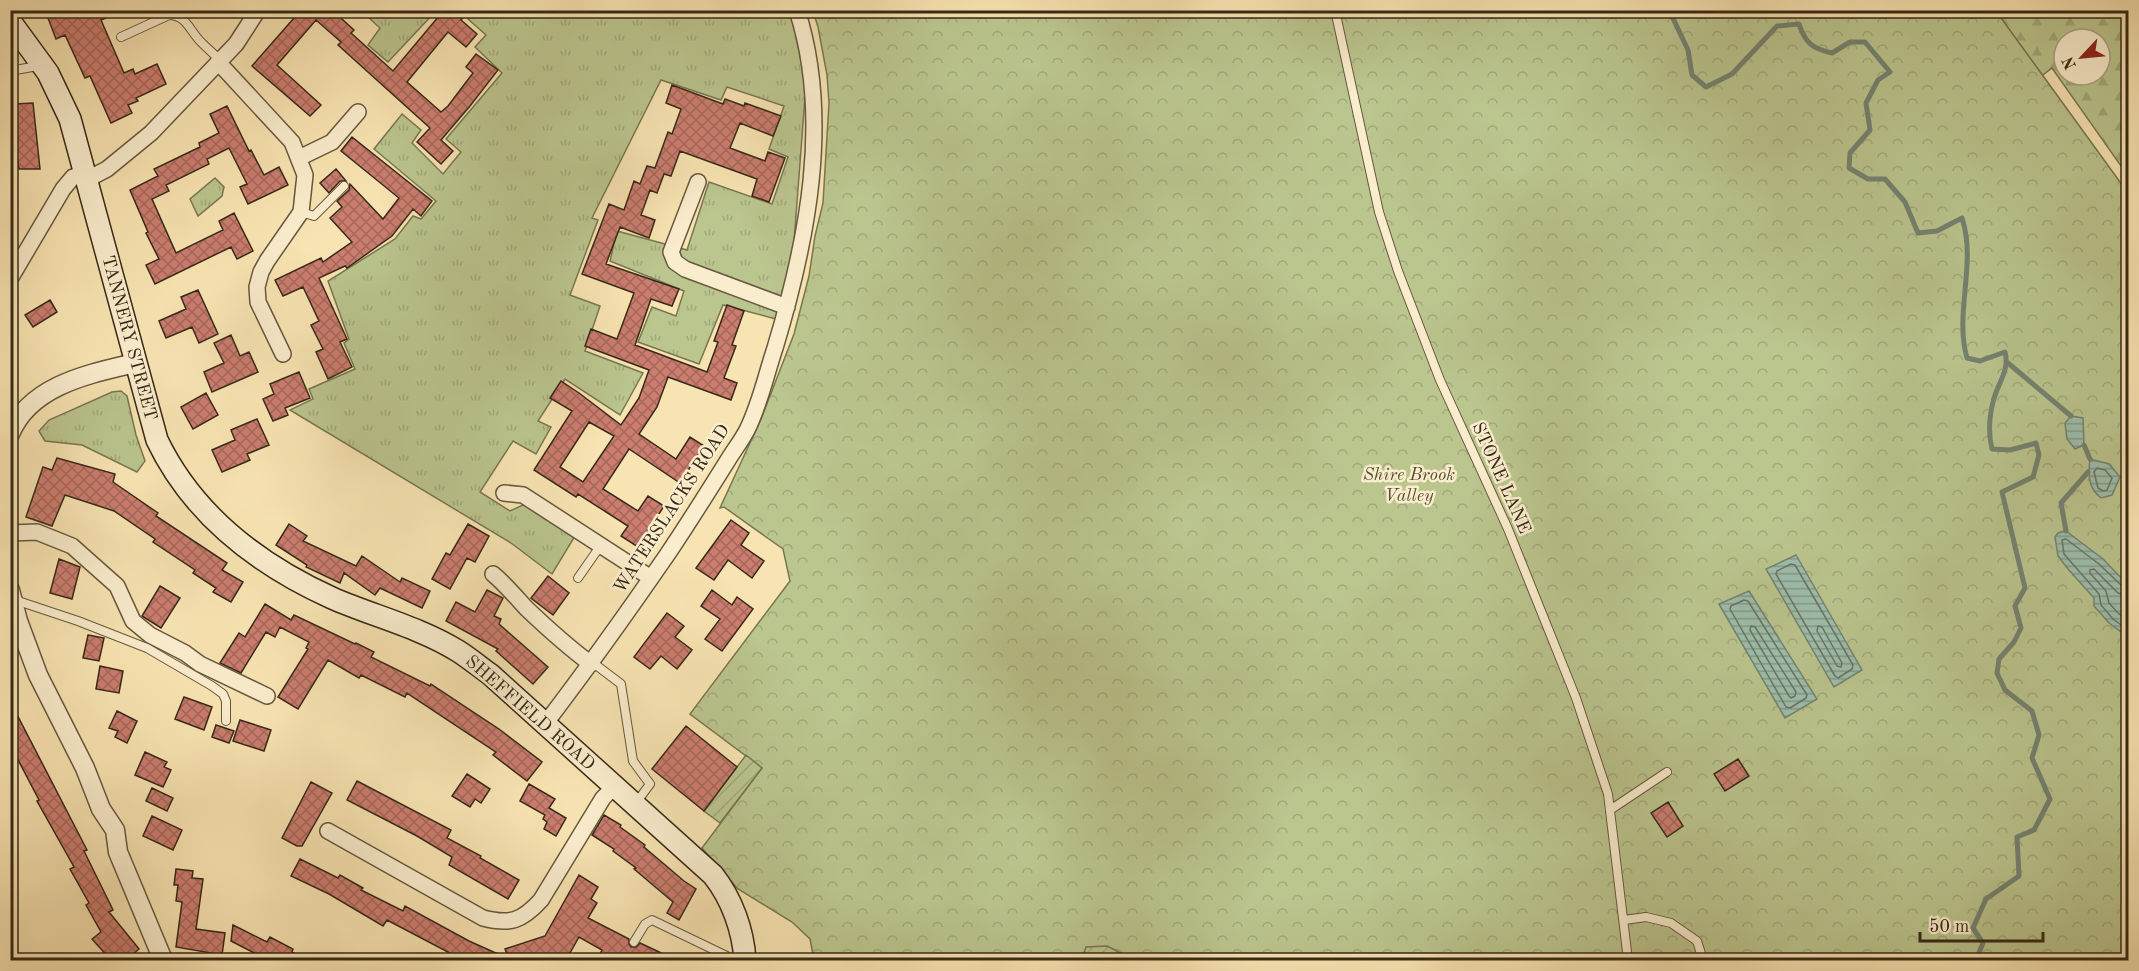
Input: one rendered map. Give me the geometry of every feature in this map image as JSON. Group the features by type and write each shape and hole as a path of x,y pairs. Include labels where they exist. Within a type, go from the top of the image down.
{"main road":[{"name":"TANNERY STREET","path":"10,21 40,60 70,119 157,440 168,465 189,494"},
{"name":"SHEFFIELD ROAD","path":"189,494 224,530 248,550 274,567 332,598 415,631 457,651 491,675 713,875 726,892 743,941 745,959"}],"street":[{"path":"10,279 63,189 73,177 86,177 107,169 151,133 236,45 258,10"},
{"name":"WATERSLACKS ROAD","path":"545,724 592,663 697,511 747,430 758,404 787,307 801,245 810,182 814,93 806,40 797,10"},
{"path":"219,61 292,142 305,175 301,212 272,252 261,272 257,287 258,302 283,354"},
{"path":"299,158 332,142 358,112"},
{"path":"698,182 671,252 675,262 685,269 787,307"},
{"path":"11,432 22,414 36,400 55,387 85,375 135,363"},
{"path":"504,493 524,495 651,578"},
{"path":"10,533 37,532 72,546 117,586 133,621 150,635 185,652 200,664 267,696"},
{"path":"493,574 560,640 592,663"},
{"path":"12,595 38,675 85,768 101,809 115,830 118,852 163,960"},
{"path":"328,831 483,918 507,922 525,915 541,900 603,798 615,786"}],"lane":[{"name":"STONE LANE","path":"1335,10 1379,212 1398,272 1440,380 1508,529 1576,698 1608,795 1628,960"},
{"path":"121,36 169,15 176,15 184,20 200,42 219,61"},
{"path":"10,71 32,67 40,60"},
{"path":"301,212 314,216 344,186"},
{"path":"578,578 602,544"},
{"path":"12,595 147,648 212,686 223,694 226,701 226,721"},
{"path":"592,663 621,684 633,761 650,784 634,805"},
{"path":"1610,810 1667,772"},
{"path":"1624,920 1646,917 1671,923 1697,941 1703,960"},
{"path":"634,942 645,924 652,920 733,959 745,959"}],"green space":[{"path":"372,10 436,11 388,62 368,45 380,28 367,16"},
{"path":"476,11 791,11 806,84 793,255 776,319 723,305 699,364 638,342 652,307 676,316 684,291 610,261 617,231 687,250 709,182 772,204 788,157 769,149 784,106 727,87 721,100 661,80 592,218 598,220 570,295 600,306 585,351 643,373 620,415 565,379 538,421 551,427 536,454 513,441 480,492 510,511 525,504 575,536 552,574 511,543 290,410 313,399 309,389 355,369 344,343 349,339 328,281 395,239 413,216 421,219 436,201 374,149 402,114 421,130 412,143 443,174 461,152 446,139 502,73 475,47 486,35 468,19"},
{"name":"Shire Brook Valley","path":"813,11 1996,11 2128,193 2128,960 814,960 810,939 792,922 738,889 702,848 762,768 690,714 790,581 783,549 724,507 720,508 761,419 794,334 809,276 823,203 829,103 827,75"},
{"path":"1935,11 2128,11 2128,176 2065,87 2112,87 2112,27 2052,27 2052,68 2010,100"},
{"path":"215,178 224,187 222,196 198,216 190,199"},
{"path":"121,391 127,396 145,461 137,472 82,445 45,441 39,431 49,420 112,392"},
{"path":"746,755 762,768 720,823 704,811"},
{"path":"1107,946 1135,960 1082,960 1086,947"}],"water":[{"path":"2071,416 2083,418 2084,445 2075,449 2067,439 2065,423"},
{"path":"2090,459 2109,464 2120,477 2112,495 2101,498 2094,490 2089,476"},
{"path":"2066,531 2103,559 2128,585 2128,637 2109,623 2094,606 2094,598 2058,556 2055,537 2058,533"},
{"path":"1796,555 1862,670 1834,687 1766,569"},
{"path":"1749,591 1817,699 1785,718 1719,604"}],"building":[{"path":"45,10 125,10 101,20 124,73 133,69 135,74 157,64 166,84 136,98 138,101 128,105 132,113 111,123 90,76 85,78 65,35 56,39"},
{"path":"301,10 332,10 354,30 351,33 393,71 444,10 469,10 461,20 477,34 466,47 448,32 407,82 441,112 473,73 466,67 476,54 498,70 441,140 453,151 441,164 417,142 430,128 338,45 341,42 316,20 277,65 321,105 310,116 252,66"},
{"path":"672,85 723,104 725,99 744,106 745,103 781,116 773,136 740,123 730,148 765,161 768,152 785,158 769,202 752,196 757,179 680,151 671,176 664,174 657,193 650,190 641,215 655,220 649,238 620,227 606,264 679,289 672,306 651,299 635,345 707,372 718,342 714,341 727,305 744,311 732,345 736,346 724,378 737,383 731,400 668,377 657,407 639,434 676,459 690,437 704,446 680,483 629,449 603,489 638,511 648,496 664,506 638,547 621,536 628,526 578,494 576,497 534,470 572,411 550,398 561,381 621,425 639,398 649,370 585,346 591,329 617,339 634,293 582,274 609,204 624,210 634,181 640,184 647,166 655,168 668,132 672,134 681,109 666,103","holes":["589,422 614,436 583,482 560,467"]},
{"path":"33,103 40,169 19,169 13,132 16,132 14,104"},
{"path":"227,106 249,151 251,150 264,175 279,167 288,185 248,204 240,187 247,184 229,148 207,159 209,164 166,185 169,191 152,199 176,253 223,230 219,221 234,213 253,251 237,259 231,247 155,284 146,265 159,259 146,233 148,232 130,190 158,176 154,169 200,147 199,143 219,133 210,114"},
{"path":"352,137 432,201 421,216 413,209 392,236 347,268 345,266 319,278 347,339 340,342 352,367 328,379 316,352 323,349 311,325 319,321 303,287 283,296 275,280 321,258 323,262 352,242 330,218 342,207 337,201 349,190 350,184 383,219 399,198 341,151"},
{"path":"336,169 346,181 340,181 329,193 320,183"},
{"path":"198,290 218,334 199,343 192,327 166,338 159,321 186,309 181,297"},
{"path":"50,300 57,312 33,327 25,315"},
{"path":"231,335 240,356 249,352 258,372 212,392 204,372 224,363 214,343"},
{"path":"299,372 310,398 285,408 288,415 273,421 263,399 274,394 270,384"},
{"path":"206,393 218,415 193,429 181,407"},
{"path":"257,419 269,445 247,454 250,460 222,472 212,450 235,440 231,430"},
{"path":"57,458 115,474 113,482 158,513 156,516 227,563 222,570 243,582 231,602 213,592 216,588 193,573 195,570 153,542 155,539 114,511 65,495 52,526 26,517 43,467 52,470"},
{"path":"731,520 749,533 741,545 764,561 752,578 728,560 714,580 696,568"},
{"path":"289,524 307,536 303,541 356,566 362,556 400,582 402,578 430,591 422,608 380,588 375,595 344,573 340,583 306,567 307,565 276,545"},
{"path":"468,524 489,536 475,562 467,558 450,589 432,579 446,553 450,555"},
{"path":"59,559 80,567 72,599 50,593"},
{"path":"548,576 569,593 553,615 531,598"},
{"path":"160,586 180,598 161,628 142,616"},
{"path":"487,590 503,598 494,616 501,619 499,624 548,667 533,684 496,651 498,649 446,621 456,602 475,612"},
{"path":"712,590 732,605 737,597 753,609 722,651 705,639 720,619 701,606"},
{"path":"265,604 291,620 294,615 356,643 374,652 371,657 430,686 431,684 499,729 542,762 527,781 493,755 496,752 407,693 405,697 361,675 359,678 328,660 298,709 278,697 308,649 306,648 309,642 280,627 275,637 266,632 241,673 220,663 239,633 245,637"},
{"path":"667,613 684,626 675,637 692,650 677,669 661,656 650,669 634,657"},
{"path":"88,635 104,638 99,661 83,658"},
{"path":"100,666 123,671 119,693 96,689"},
{"path":"184,697 212,707 204,730 175,719"},
{"path":"10,701 87,850 84,851 113,910 109,912 139,949 126,960 111,960 92,939 101,932 86,905 89,903 70,869 74,867 37,801 39,800 15,754 10,756"},
{"path":"117,711 137,721 127,743 115,737 118,731 109,728"},
{"path":"240,720 271,730 264,751 233,741"},
{"path":"216,725 234,731 229,743 212,737"},
{"path":"686,726 737,767 704,811 652,769"},
{"path":"145,752 167,762 164,767 171,770 163,787 135,775"},
{"path":"1738,759 1749,776 1725,791 1714,774"},
{"path":"467,774 490,789 481,803 475,799 470,807 452,796"},
{"path":"357,781 451,830 447,838 519,880 508,899 449,865 452,857 347,800"},
{"path":"311,782 332,793 302,846 297,846 282,838"},
{"path":"529,784 555,799 549,808 566,818 556,836 544,829 547,822 543,819 545,815 520,801"},
{"path":"152,788 173,798 167,811 146,801"},
{"path":"1668,802 1683,826 1667,837 1651,813"},
{"path":"604,815 621,825 620,827 645,845 644,847 696,889 679,920 667,913 673,902 634,869 636,868 613,851 614,849 592,835"},
{"path":"152,816 182,830 173,850 143,836"},
{"path":"300,859 338,878 340,875 363,888 361,890 403,911 405,906 469,941 509,959 505,949 545,936 579,875 598,887 591,899 597,903 588,918 629,939 631,947 636,947 640,943 676,960 597,960 602,950 579,937 566,960 463,960 387,920 383,926 329,894 291,876"},
{"path":"176,869 193,871 192,878 203,879 196,929 225,933 222,955 176,947 182,902 176,901 178,885 174,885"},
{"path":"233,925 267,942 270,937 293,949 292,952 306,960 268,960 231,941"}],"waterway":[{"path":"1669,10 1688,50 1692,75 1706,87 1732,74 1777,26 1799,24 1804,36 1811,44 1832,53 1850,42 1865,42 1890,72 1878,80 1866,103 1870,130 1850,153 1849,168 1868,179 1885,179 1905,202 1918,233 1937,231 1962,218 1967,253 1963,323 1967,358 1980,361 2005,352 2006,359 1991,414 1992,449 2010,450 2036,443 2039,455 2033,477 2002,492 2025,588 2015,606 2021,628 2014,642 1999,659 1997,673 2005,690 2032,711 2039,735 2032,758 2050,799 2034,830 2017,837 2019,876 1986,899 1973,928 1983,943 1976,960"},
{"path":"2008,363 2071,416"},
{"path":"2084,445 2090,459"},
{"path":"2066,531 2061,503 2088,472"}]}
